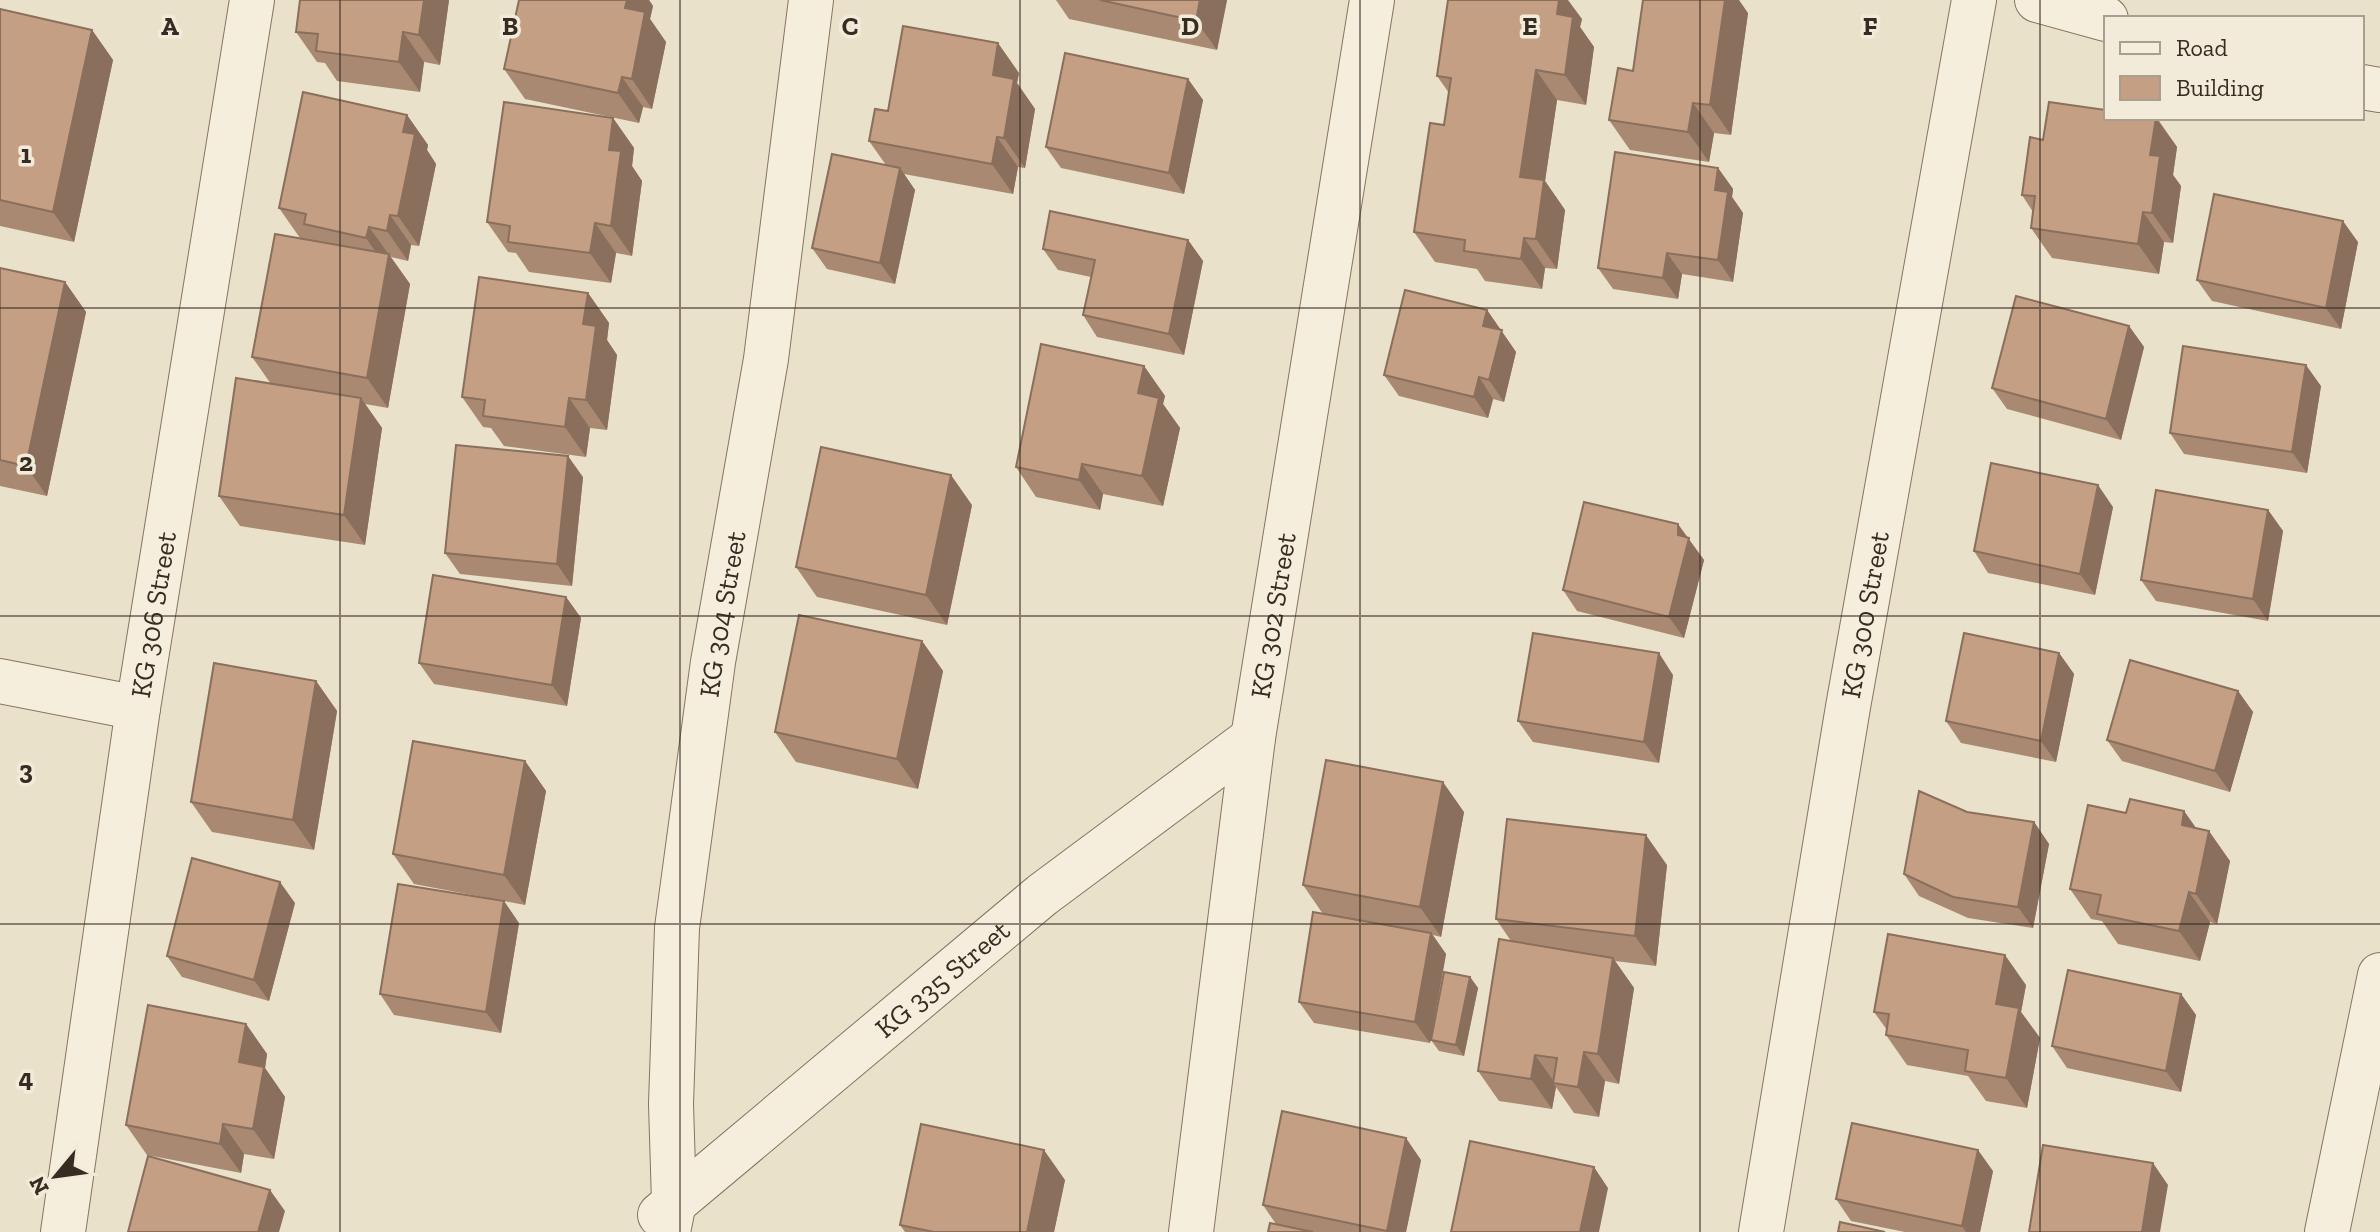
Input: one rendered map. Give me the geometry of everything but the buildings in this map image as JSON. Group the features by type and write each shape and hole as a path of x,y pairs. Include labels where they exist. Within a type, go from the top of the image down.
{"street":[{"name":"KG 306 Street","path":"63,1232 138,708 252,0"},
{"name":"KG 304 Street","path":"671,1217 677,928 713,662 766,359 811,0"},
{"name":"KG 302 Street","path":"1191,1232 1253,738 1372,0"},
{"name":"KG 300 Street","path":"1761,1232 1848,707 1974,0"},
{"path":"2037,0 2104,18"},
{"path":"0,681 138,708"},
{"name":"KG 335 Street","path":"642,1232 671,1217 1042,895 1253,738"},
{"path":"2327,1232 2380,975"}]}
